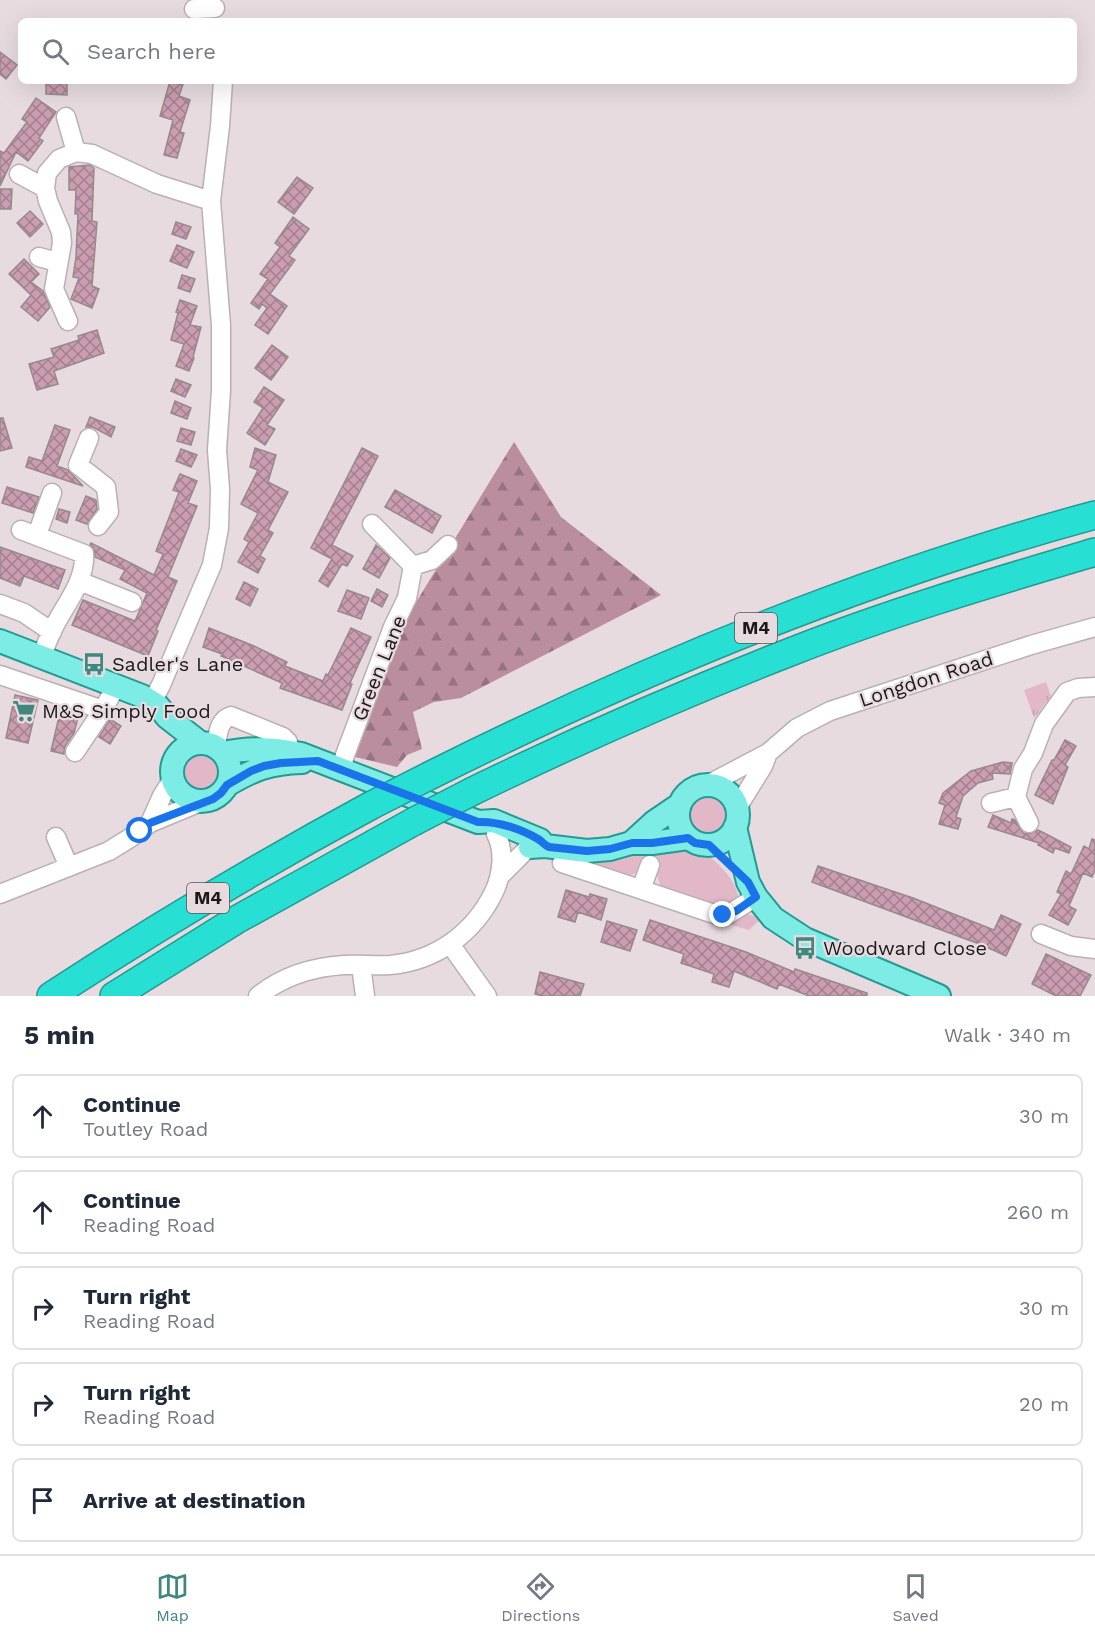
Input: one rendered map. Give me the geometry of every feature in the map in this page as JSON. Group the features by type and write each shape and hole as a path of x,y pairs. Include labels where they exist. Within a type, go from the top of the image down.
{"highway":[{"name":"M4","path":"51,996 129,945 311,838 431,775 607,690 744,633 915,570 1095,515"},
{"name":"M4","path":"114,996 236,920 413,822 582,739 795,650 954,594 1095,552"}],"main road":[{"path":"0,641 116,686 160,710 212,747 230,768 227,785"},
{"path":"160,710 177,789 193,801 204,801 218,796 227,785 251,771 273,764 318,761"},
{"path":"172,772 179,752 192,744 246,748 273,748 286,744 301,754 487,828 494,821 540,840 537,847 587,851 610,849 632,843 725,840 736,818"},
{"path":"632,843 654,822 679,805 689,791 709,784 727,791 734,800 752,890"},
{"path":"679,805 678,823 752,890 774,918 790,931 939,996"}],"street":[{"path":"194,9 216,10"},
{"path":"160,710 161,685 212,565 219,528 220,489 217,450 221,391 221,325 211,201 223,84"},
{"path":"66,117 76,152"},
{"path":"68,321 54,289 62,243 61,232 45,188 47,173 59,159 76,152 92,154 157,184 211,201"},
{"path":"20,174 45,188"},
{"path":"39,257 57,262"},
{"path":"41,657 79,581 85,564 84,554 89,539 109,512 105,487 78,465 89,438"},
{"path":"51,493 29,532 84,554"},
{"path":"372,524 413,566 432,560 448,545"},
{"name":"Green Lane","path":"342,770 345,756 393,627 407,598 413,566"},
{"path":"79,581 132,602"},
{"path":"0,604 24,613 52,632"},
{"name":"Longdon Road","path":"709,784 768,753 797,728 830,711 1031,645 1095,627"},
{"path":"0,675 103,710"},
{"path":"75,752 116,686"},
{"path":"1029,822 1016,798 1023,769 1033,753 1044,724 1067,693 1078,688 1095,687"},
{"path":"212,747 222,723 231,716 286,744"},
{"name":"Longdon Road","path":"736,818 768,753"},
{"path":"150,823 172,772"},
{"path":"991,803 1016,798"},
{"path":"0,894 118,846 150,823 204,801"},
{"path":"487,828 500,842 501,875"},
{"path":"56,837 69,867"},
{"path":"258,996 284,979 302,972 322,968 400,964 427,956 450,944 464,934 481,914 501,875 537,847"},
{"path":"562,863 723,915 736,911 752,890"},
{"path":"641,889 650,865"},
{"path":"1041,934 1071,946 1095,949"},
{"path":"450,944 487,996"},
{"path":"361,965 365,996"}],"green space":[{"path":"514,442 561,517 661,595 461,698 434,702 413,712 422,749 407,755 397,767 355,757 407,617"},
{"path":"1046,682 1051,696 1034,718 1024,690"},
{"path":"203,753 216,759 222,772 216,785 203,791 190,785 184,772 190,759"},
{"path":"708,793 723,799 729,814 723,829 708,835 693,829 687,814 693,799"},
{"path":"680,848 705,855 719,864 733,883 738,902 722,911 668,891 660,885 655,868 626,876 553,862 553,859 584,863 603,862 658,849"},
{"path":"744,914 755,916 760,920 749,930 728,924 728,921"}],"building":[{"path":"0,52 17,65 6,79 0,74"},
{"path":"46,84 67,84 67,95 46,94"},
{"path":"169,84 183,84 179,96 190,100 180,132 184,133 177,158 164,155 173,120 160,116"},
{"path":"36,98 56,112 39,138 43,141 28,161 16,152 0,186 0,151 4,153 27,122 22,119"},
{"path":"90,165 94,168 92,221 97,222 92,286 99,289 92,308 71,299 79,278 73,277 78,214 75,214 76,190 69,190 69,167"},
{"path":"297,177 313,188 294,214 278,202"},
{"path":"0,189 12,189 11,209 0,209"},
{"path":"30,211 43,224 30,237 17,223"},
{"path":"293,217 309,229 289,256 295,260 270,294 287,306 268,334 255,325 267,308 262,304 259,309 251,303 268,279 260,274 280,247 275,243"},
{"path":"176,222 191,227 186,239 172,234"},
{"path":"177,245 194,252 187,268 170,261"},
{"path":"24,259 39,274 31,282 43,291 50,307 38,321 21,307 31,295 9,274"},
{"path":"182,275 195,279 190,292 178,288"},
{"path":"180,300 197,306 190,325 201,327 189,371 176,366 184,344 171,340"},
{"path":"97,330 104,353 54,371 58,384 37,390 29,364 54,357 51,349 79,340 78,336"},
{"path":"272,345 288,357 271,380 255,368"},
{"path":"176,379 191,385 185,397 171,391"},
{"path":"264,387 284,400 267,425 275,429 265,445 247,433 263,408 254,402"},
{"path":"175,401 191,408 187,419 171,413"},
{"path":"90,417 115,427 111,437 93,427 86,427"},
{"path":"0,418 3,418 12,448 0,451"},
{"path":"55,425 70,430 57,466 68,470 83,486 26,467 29,457 42,461"},
{"path":"181,428 195,432 191,445 177,441"},
{"path":"255,448 276,455 268,482 288,492 268,530 273,533 260,556 265,559 258,573 238,562 249,542 244,539 258,513 241,504 258,470 250,467"},
{"path":"362,448 378,456 332,545 353,556 347,566 342,564 328,587 319,581 332,559 311,548"},
{"path":"181,449 197,455 191,467 176,461"},
{"path":"180,474 197,481 188,503 197,506 168,577 177,581 156,630 158,631 148,656 72,625 83,600 135,621 147,593 120,579 125,570 95,557 94,548 90,545 91,543 154,575 163,554 156,551 179,492 173,490"},
{"path":"7,487 39,497 33,513 2,503"},
{"path":"395,490 441,516 432,533 385,507"},
{"path":"86,496 96,500 97,509 87,524 76,520"},
{"path":"59,509 70,512 67,523 56,519"},
{"path":"376,545 390,558 379,578 363,569"},
{"path":"0,547 65,570 58,589 24,576 20,586 0,578"},
{"path":"244,582 258,589 250,606 236,599"},
{"path":"377,589 388,595 382,607 371,601"},
{"path":"347,590 369,598 361,619 338,611"},
{"path":"209,628 254,646 287,662 285,666 323,681 351,628 371,637 350,683 352,684 342,710 280,688 282,683 203,647"},
{"name":"M&S Simply Food","path":"15,695 38,700 28,743 6,738"},
{"path":"61,708 79,714 74,733 65,746 64,754 51,751"},
{"path":"110,719 121,726 110,744 99,737"},
{"path":"1065,740 1076,746 1065,765 1068,767 1053,804 1035,795 1052,760"},
{"path":"1003,762 1012,763 1010,774 992,773 993,779 978,783 963,796 956,817 961,819 958,829 939,824 945,805 939,803 943,793 971,771"},
{"path":"993,815 1011,823 1012,819 1015,820 1023,833 1029,834 1038,830 1071,847 1069,853 1055,848 1053,853 1038,845 1039,843 988,827"},
{"path":"1092,839 1095,840 1095,870 1092,877 1083,873 1069,906 1076,910 1068,925 1049,915 1061,894 1057,892 1066,871 1071,874 1084,846 1089,849"},
{"path":"818,866 913,898 994,930 1001,915 1021,924 1006,956 812,882"},
{"path":"566,890 589,897 590,894 607,899 601,920 578,912 575,922 558,917"},
{"path":"650,920 746,952 794,972 795,969 867,993 867,996 809,996 779,984 777,989 734,971 729,987 712,982 714,974 681,963 684,954 643,940"},
{"path":"607,921 637,930 630,951 601,942"},
{"path":"1046,954 1091,975 1080,996 1056,996 1032,984"},
{"path":"540,972 584,984 580,996 535,994"}],"place":[{"name":"Sadler's Lane","path":"94,664"},
{"name":"M&S Simply Food","path":"24,711"},
{"name":"Woodward Close","path":"805,948"}],"route":[{"path":"140,831 150,823 213,799 227,785 255,769 273,764 318,761 478,822 494,821 540,840 549,847 587,851 610,849 632,843 688,838 695,843 709,845 748,882 756,897 736,911 723,915"}]}
